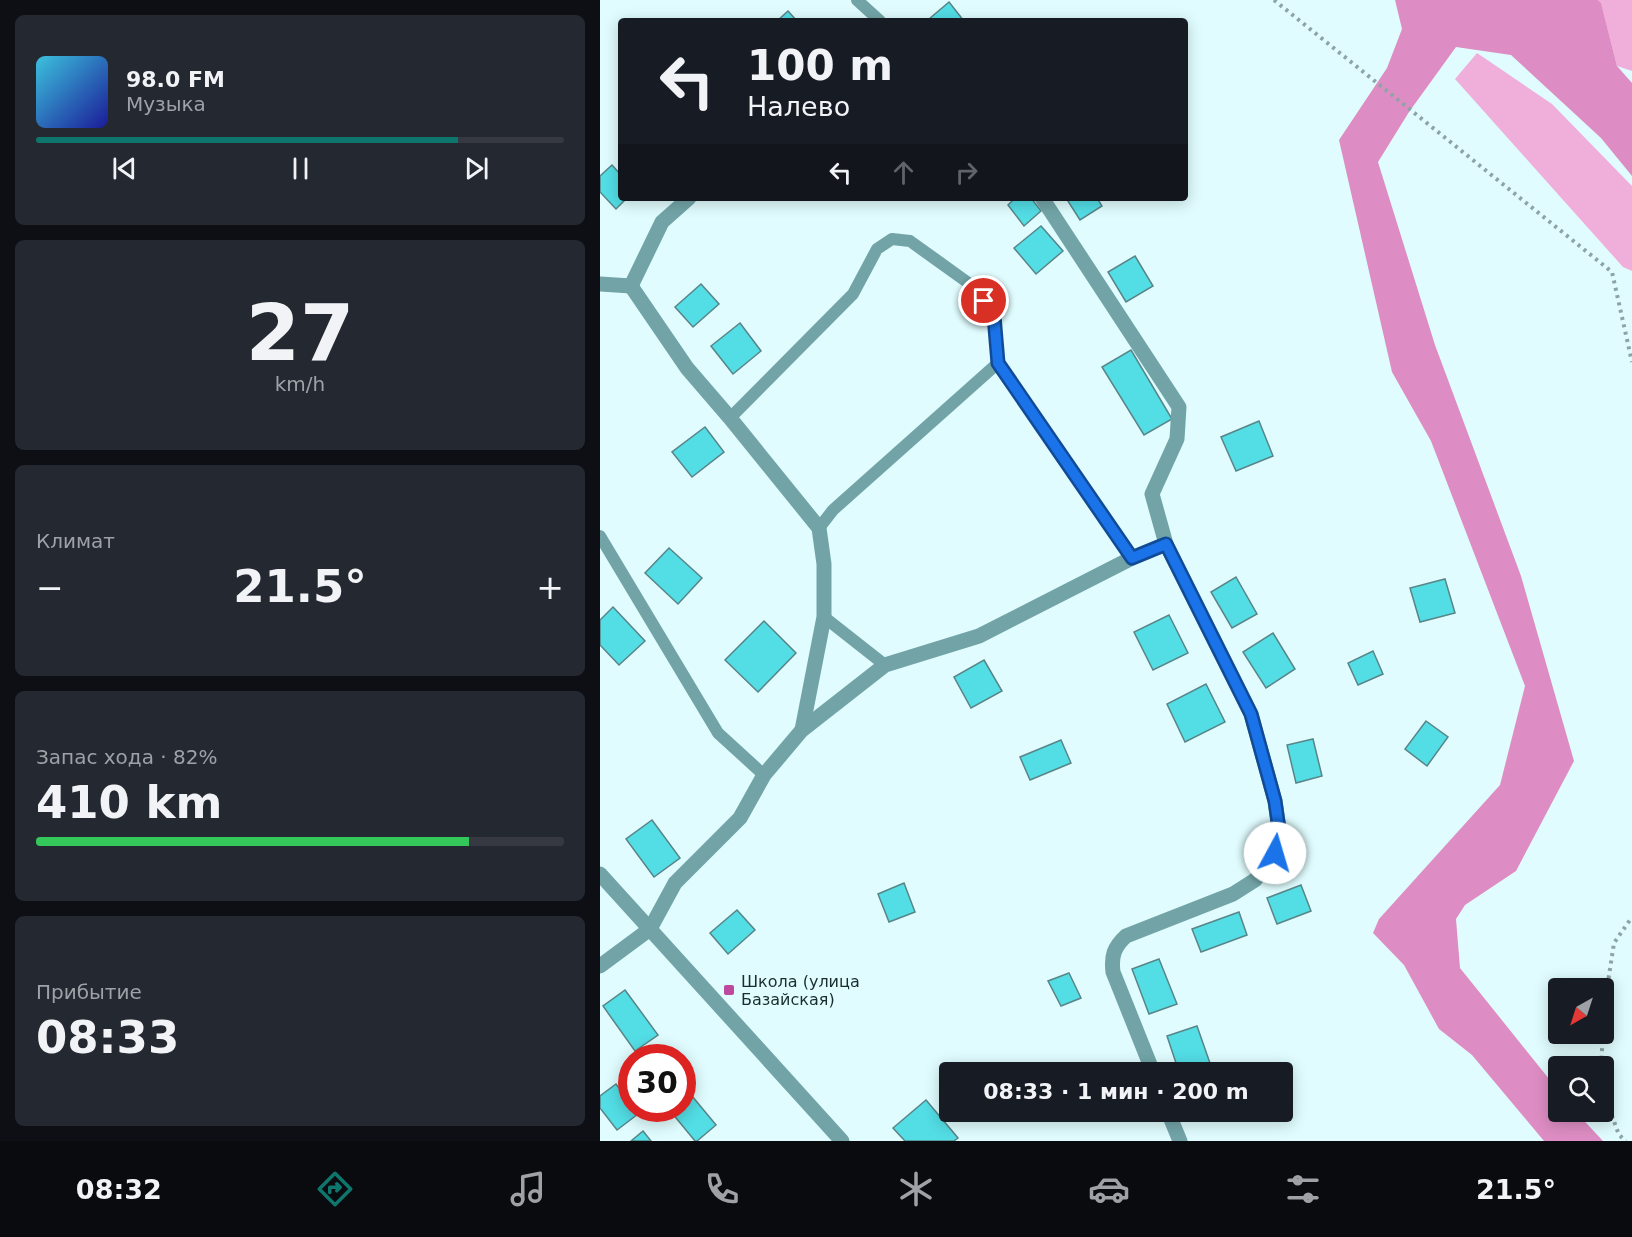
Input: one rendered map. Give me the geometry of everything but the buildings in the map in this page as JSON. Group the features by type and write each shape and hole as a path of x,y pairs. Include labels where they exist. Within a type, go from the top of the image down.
{"street":[{"path":"631,286 662,222 686,201"},
{"path":"1044,201 1179,407 1177,439 1152,494 1166,544 1251,714 1275,801 1279,829 1275,853 1255,880 1233,894 1126,936 1116,945 1112,958 1113,972 1149,1062"},
{"path":"600,284 631,286"},
{"path":"631,286 687,368 819,528 824,564 824,617 802,730"},
{"path":"600,966 650,929 675,883 740,818 764,776 802,730 885,665 979,636 1132,558 1166,544"},
{"path":"600,874 842,1141"},
{"path":"1172,1122 1180,1141"}],"lane":[{"path":"856,0 877,18"},
{"path":"730,418 853,294 877,249 892,239 910,241 974,286 994,316 998,363 1132,558"},
{"path":"819,528 833,510 998,363"},
{"path":"600,536 718,733 764,776"},
{"path":"824,617 885,665"}],"path":[{"path":"1274,0 1612,272 1632,362"},
{"path":"1609,978 1614,943 1632,917"},
{"path":"1614,1121 1619,1135 1626,1141"}],"shaded area":[{"path":"1395,0 1598,0 1601,3 1617,66 1632,83 1632,176 1601,138 1511,55 1456,47 1409,112 1378,162 1435,345 1521,576 1574,761 1516,871 1465,905 1456,919 1460,968 1548,1078 1548,1122 1585,1122 1603,1141 1544,1141 1472,1055 1439,1029 1404,965 1373,933 1379,919 1500,785 1525,686 1431,441 1392,372 1339,140 1387,68 1402,29"},
{"path":"1598,0 1632,0 1632,71 1617,66"},
{"path":"1477,53 1552,104 1632,186 1632,271 1623,267 1455,79"}],"place":[{"name":"Школа (улица Базайская)","path":"729,990"}],"route":[{"path":"984,301 994,316 998,363 1132,558 1166,544 1251,714 1275,801 1279,829 1275,853"}]}
